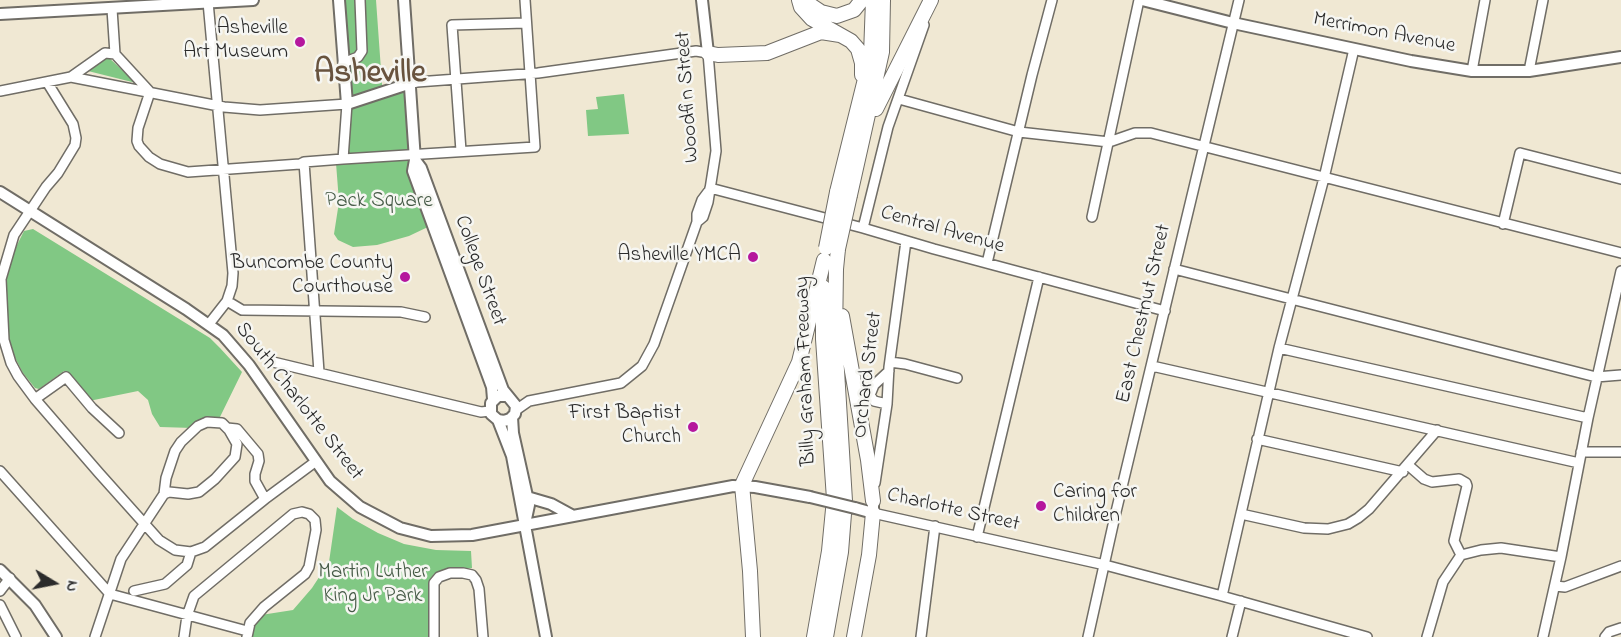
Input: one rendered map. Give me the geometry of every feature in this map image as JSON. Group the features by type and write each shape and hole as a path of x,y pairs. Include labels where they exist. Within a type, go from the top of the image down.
{"highway":[{"path":"799,0 801,7 812,19 851,40 858,50 862,63 861,97"},
{"path":"808,0 821,12 837,16 854,10 862,0"},
{"name":"Billy Graham Freeway","path":"814,637 829,551 834,499 823,339 829,252 871,55 873,0"},
{"name":"Billy Graham Freeway","path":"843,194 866,130 882,52 883,0"},
{"path":"866,130 932,0"},
{"path":"708,53 718,55 767,53 821,33 840,35"},
{"path":"752,631 750,571 742,486 799,362 829,252"},
{"name":"Billy Graham Freeway","path":"826,637 841,552 844,501 835,338 836,269 829,252"},
{"path":"836,269 845,337 868,459 873,507 869,555 854,637"}],"main road":[{"path":"0,14 112,9 148,3 253,0"},
{"path":"339,0 347,104 408,84"},
{"name":"College Street","path":"404,0 408,84 415,157 413,171 438,228 477,334 492,387 491,405"},
{"name":"Woodfin Street","path":"702,0 708,53"},
{"name":"Merrimon Avenue","path":"1140,0 1354,49 1472,71 1529,71 1621,57"},
{"name":"South Charlotte Street","path":"0,192 209,324 229,341 249,365 330,481 345,496 369,513 400,528 431,536 457,537 524,525"},
{"name":"College Street","path":"477,334 503,390 509,397"},
{"path":"514,414 507,421 498,420 493,417 491,405 498,396 509,397 514,401 514,414 513,429 529,505 524,525"},
{"path":"498,420 513,456 546,637"},
{"name":"Charlotte Street","path":"524,525 742,486 810,497 855,508 873,507"},
{"path":"527,497 551,504 573,516"},
{"path":"0,570 35,605 56,637"}],"street":[{"path":"343,63 358,57 362,51 360,0"},
{"path":"150,92 137,141 142,150 160,164 188,172 343,159 415,157 461,151 535,147 525,0"},
{"path":"863,228 888,127 900,99 932,0"},
{"path":"987,263 1052,0"},
{"path":"1092,217 1140,0"},
{"name":"East Chestnut Street","path":"1088,637 1239,0"},
{"path":"1472,71 1485,0"},
{"path":"1529,71 1543,0"},
{"path":"208,2 233,273 232,286 226,301 209,324"},
{"path":"112,9 115,54 150,92"},
{"path":"461,151 453,25 526,22"},
{"path":"1222,596 1278,348 1324,178 1354,49"},
{"path":"408,84 531,73 696,51 708,53"},
{"path":"71,77 105,53 115,54"},
{"name":"Woodfin Street","path":"528,401 621,383 646,361 697,222 702,200 709,190 714,167 716,140 708,53"},
{"path":"0,91 71,77 219,106 260,110 347,104 343,159"},
{"path":"47,82 73,124 75,145 14,235 0,279 2,340 11,363 35,399 159,540 175,550 191,552 205,547 315,462"},
{"path":"900,99 1019,132 1109,142 1135,133 1151,133 1621,253"},
{"path":"1503,224 1520,153 1621,179"},
{"path":"304,162 319,372"},
{"name":"Central Avenue","path":"709,190 863,228 1165,311"},
{"name":"Orchard Street","path":"873,507 906,241"},
{"path":"1174,269 1596,377 1621,375"},
{"path":"1543,637 1596,377 1621,271"},
{"path":"977,537 1039,277"},
{"path":"226,301 242,310 401,312 425,317"},
{"path":"1278,348 1588,418"},
{"path":"273,362 481,412 491,405"},
{"path":"887,404 874,401 870,395 874,385 889,367 905,364 957,378"},
{"path":"1152,366 1579,463"},
{"path":"35,399 66,377 92,408 119,434"},
{"path":"509,397 528,401 514,414"},
{"path":"95,637 121,559 164,494 170,463 181,442 198,426 207,422 216,422 227,428 237,429 258,454 255,481 265,499"},
{"path":"164,494 199,492 232,462 236,457 237,444 227,428"},
{"path":"1241,514 1304,528 1339,527 1358,518 1406,468 1437,430"},
{"path":"1257,439 1406,468 1432,482 1459,479 1467,486 1454,541 1461,555"},
{"path":"1581,453 1621,452"},
{"path":"0,471 110,594 187,615 247,634 250,623 264,606 305,574 309,567 316,530 315,520 309,513 293,514 194,596 187,615 184,637"},
{"name":"Charlotte Street","path":"873,507 977,537 1105,565 1367,637"},
{"path":"921,637 935,526"},
{"path":"1427,637 1443,582 1461,555 1501,548 1561,557"},
{"path":"134,591 165,584 187,565 191,552"},
{"path":"1555,586 1565,587 1621,566"},
{"path":"434,637 434,583 439,577 450,573 472,575 476,580 479,589 483,637"},
{"path":"0,591 10,578"},
{"path":"1232,637 1241,601"},
{"path":"0,605 16,637"},
{"path":"1605,637 1609,632 1621,628"}],"green space":[{"name":"Pack Square","path":"343,0 376,0 383,98 405,91 410,174 430,226 409,236 377,245 353,247 338,240 334,234 339,202 336,163 345,162 352,97 349,57 346,55"},
{"path":"107,56 136,83 88,71"},
{"path":"624,94 629,134 588,136 586,110 598,109 596,97"},
{"path":"33,229 210,338 220,348 242,372 219,419 193,428 160,427 152,414 148,400 138,391 89,401 64,371 39,389 35,388 23,373 13,354 8,333 5,296 6,280 13,253 24,231"},
{"name":"Martin Luther King Jr Park","path":"337,507 378,533 404,544 436,550 471,551 472,568 434,574 429,585 432,637 253,637 253,627 261,615 293,610 312,588 329,562"}],"place":[{"name":"Asheville Art Museum","path":"300,42"},
{"name":"Asheville YMCA","path":"753,257"},
{"name":"Buncombe County Courthouse","path":"405,277"},
{"name":"First Baptist Church","path":"693,427"},
{"name":"Caring for Children","path":"1041,506"}],"district":[{"name":"Asheville","path":"370,76"}]}
